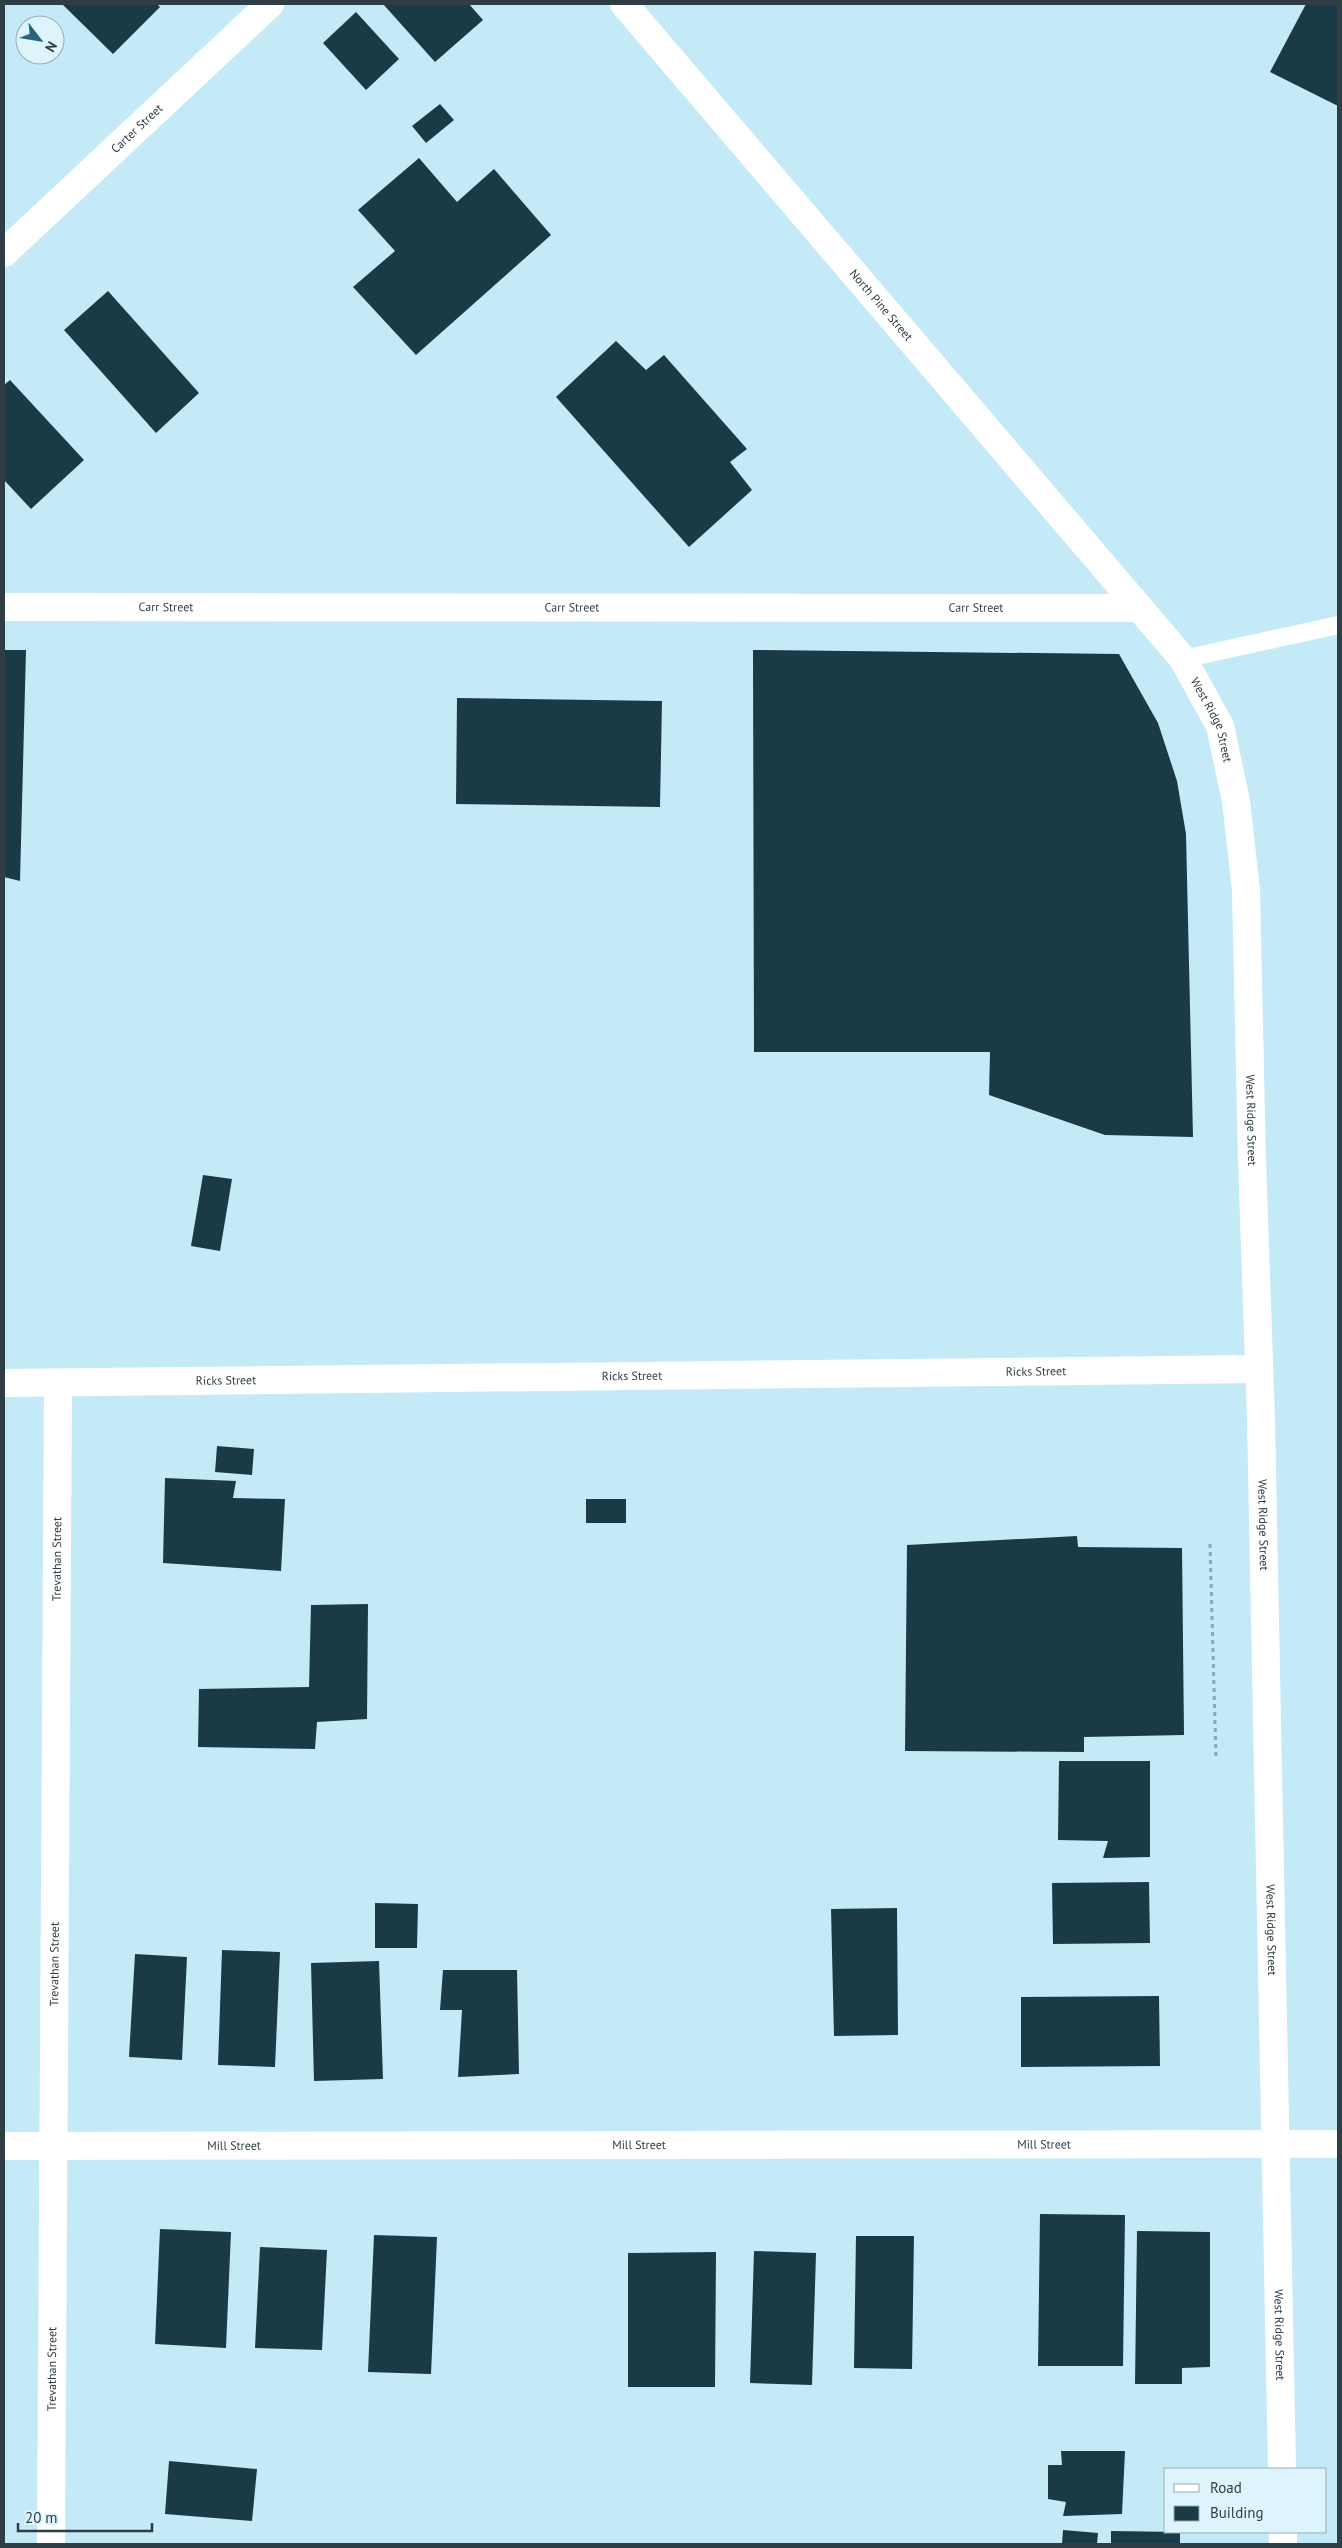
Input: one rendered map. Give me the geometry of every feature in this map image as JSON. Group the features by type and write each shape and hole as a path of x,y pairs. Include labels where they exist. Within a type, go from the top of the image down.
{"street":[{"name":"Carter Street","path":"4,253 270,4"},
{"name":"North Pine Street","path":"624,4 1139,608"},
{"name":"Carr Street","path":"4,607 1139,608"},
{"name":"West Ridge Street","path":"1139,608 1183,659 1220,726 1236,801 1246,890 1259,1369 1282,2468"},
{"name":"Ricks Street","path":"4,1383 58,1384 1259,1369"},
{"name":"Trevathan Street","path":"51,2544 58,1384"},
{"name":"Mill Street","path":"4,2146 1338,2144"}],"lane":[{"path":"1183,659 1338,625"}],"path":[{"path":"1210,1544 1216,1758"}],"building":[{"path":"62,4 157,4 160,7 113,54"},
{"path":"383,4 469,4 483,20 435,62"},
{"path":"1306,4 1338,4 1338,106 1270,72"},
{"path":"356,12 399,59 366,90 323,43"},
{"path":"440,104 454,120 426,143 412,126"},
{"path":"419,158 457,202 494,169 551,235 416,355 353,287 395,251 358,210"},
{"path":"108,291 199,393 156,433 64,330"},
{"path":"616,341 646,370 664,355 747,449 730,462 752,490 689,547 556,397"},
{"path":"10,380 84,460 31,509 4,480 4,385"},
{"path":"4,650 26,650 20,881 4,877"},
{"path":"753,650 1119,654 1158,723 1177,781 1186,834 1193,1137 1105,1135 989,1095 990,1052 754,1052"},
{"path":"457,698 662,701 660,807 456,804"},
{"path":"203,1175 232,1179 220,1251 191,1246"},
{"path":"217,1446 254,1449 252,1475 215,1472"},
{"path":"165,1478 236,1481 233,1498 285,1499 281,1571 163,1563"},
{"path":"586,1499 626,1499 626,1523 586,1523"},
{"path":"1077,1536 1078,1547 1182,1548 1184,1735 1084,1737 1084,1752 905,1751 907,1545"},
{"path":"368,1604 367,1719 317,1722 315,1749 198,1747 199,1689 309,1687 311,1605"},
{"path":"1059,1761 1150,1761 1150,1857 1103,1858 1108,1841 1058,1840"},
{"path":"1149,1882 1150,1943 1053,1944 1052,1883"},
{"path":"375,1903 418,1904 417,1948 375,1948"},
{"path":"897,1908 898,2035 834,2036 831,1909"},
{"path":"222,1950 280,1952 275,2067 218,2065"},
{"path":"135,1954 187,1957 182,2060 129,2057"},
{"path":"379,1961 383,2079 314,2081 311,1963"},
{"path":"443,1970 517,1970 519,2074 458,2077 462,2010 440,2010"},
{"path":"1159,1996 1160,2066 1021,2067 1021,1997"},
{"path":"1040,2214 1125,2215 1123,2366 1038,2366"},
{"path":"160,2229 231,2232 226,2348 155,2344"},
{"path":"1137,2231 1210,2232 1210,2367 1182,2368 1182,2384 1135,2384"},
{"path":"374,2235 437,2237 431,2374 368,2372"},
{"path":"856,2236 914,2236 912,2369 854,2368"},
{"path":"260,2247 327,2250 322,2350 255,2348"},
{"path":"754,2251 816,2253 812,2385 750,2383"},
{"path":"716,2252 715,2387 628,2387 628,2253"},
{"path":"1061,2451 1125,2451 1122,2514 1063,2516 1066,2502 1048,2499 1048,2465 1062,2465"},
{"path":"169,2461 257,2469 252,2521 165,2514"},
{"path":"1063,2530 1098,2533 1097,2544 1062,2544"},
{"path":"1111,2531 1180,2533 1180,2544 1111,2544"}]}
